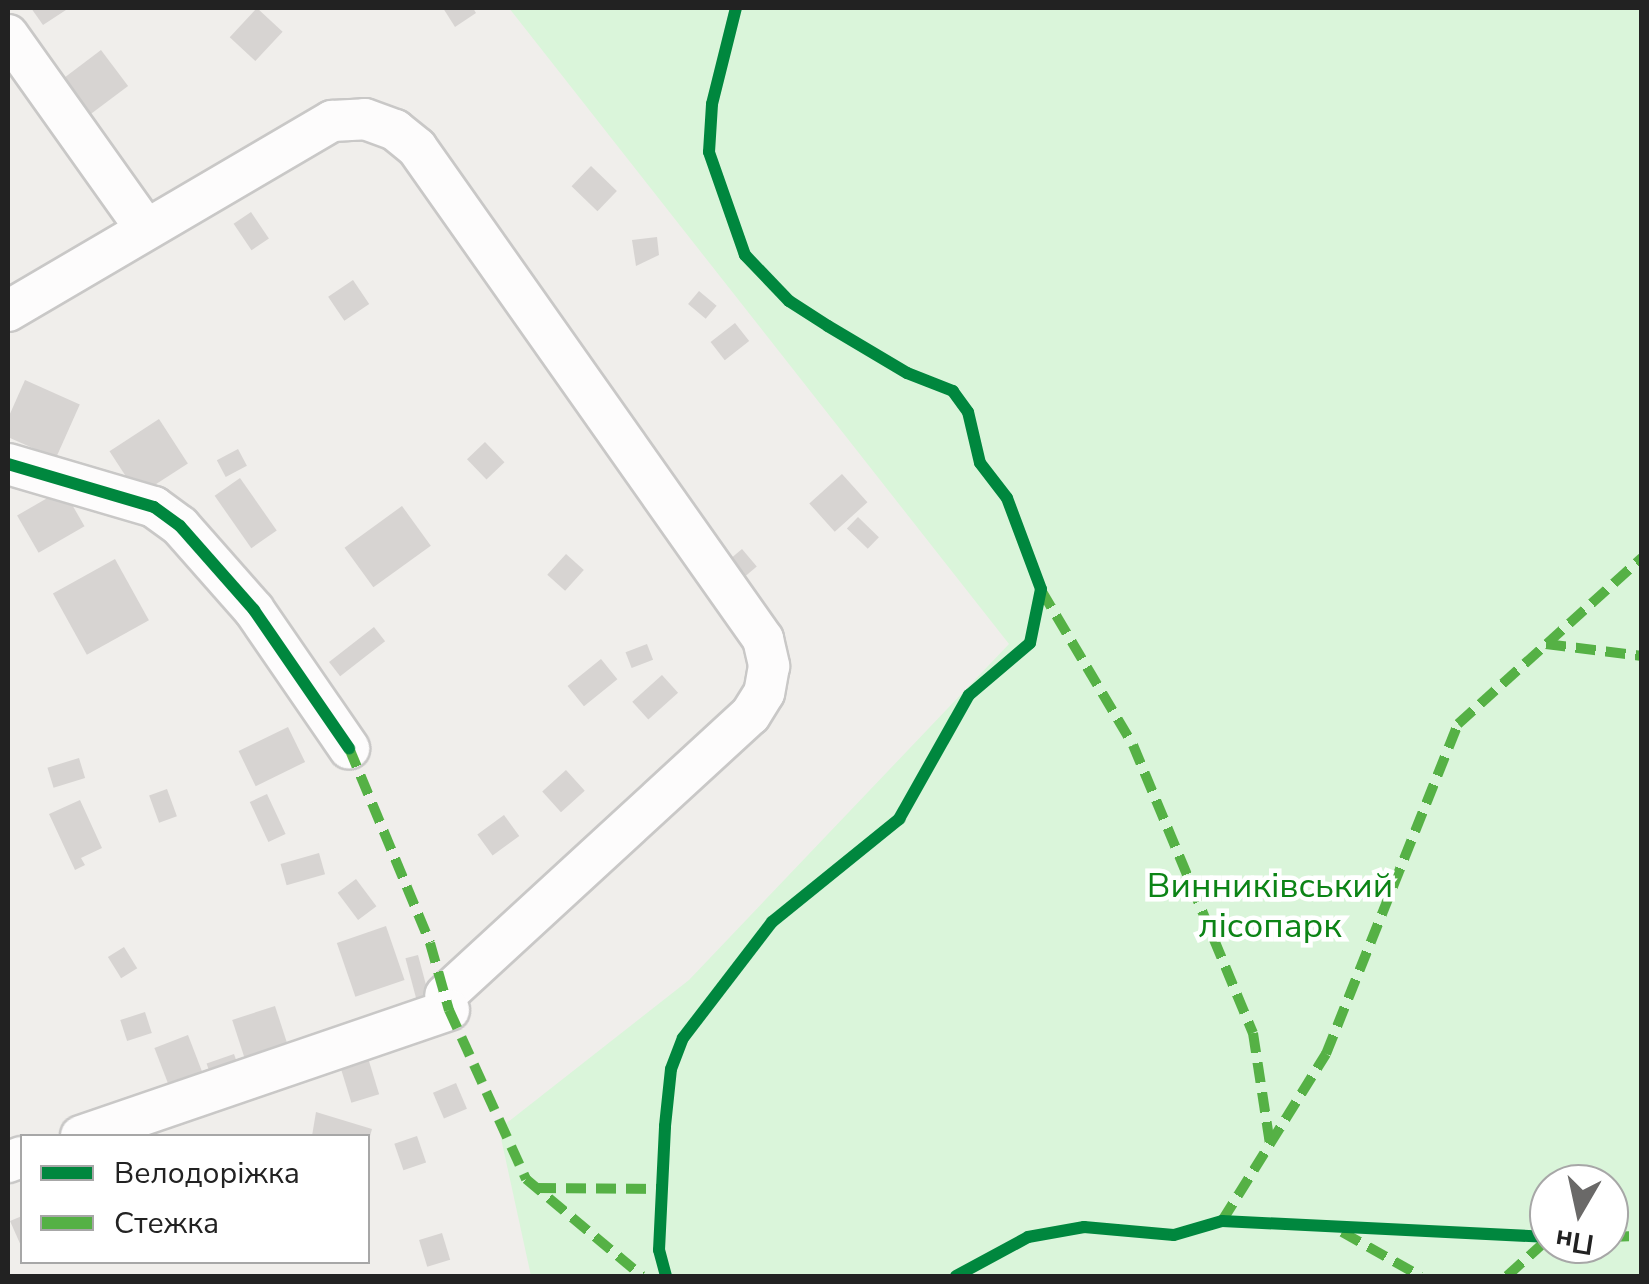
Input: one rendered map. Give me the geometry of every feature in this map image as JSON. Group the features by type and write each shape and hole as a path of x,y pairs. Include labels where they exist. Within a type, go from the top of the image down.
{"street":[{"path":"8,35 146,229"},
{"path":"8,311 332,121 365,119 395,130 417,148 764,639 766,680 750,715 447,1002 86,1134"},
{"path":"8,464 154,507 180,526 254,610 349,748"}],"green space":[{"name":"Винниківський лісопарк","path":"509,8 1641,8 1641,1276 531,1276 499,1129 689,980 1009,644"}],"building":[{"path":"31,8 69,8 43,25"},
{"path":"257,8 283,32 255,61 230,37"},
{"path":"443,8 473,8 476,13 455,27"},
{"path":"101,50 128,86 86,118 59,82"},
{"path":"591,166 617,191 597,211 572,186"},
{"path":"251,212 269,239 251,250 234,224"},
{"path":"657,237 659,255 636,266 632,240"},
{"path":"353,280 369,304 344,321 328,297"},
{"path":"699,291 717,306 706,319 688,304"},
{"path":"735,323 749,341 725,360 711,342"},
{"path":"25,380 80,404 56,458 8,437 8,418"},
{"path":"159,419 188,463 138,496 110,451"},
{"path":"485,442 504,462 486,480 467,459"},
{"path":"238,449 247,466 226,477 217,460"},
{"path":"842,474 867,502 835,532 809,503"},
{"path":"240,478 277,530 251,548 215,496"},
{"path":"63,489 84,526 39,553 17,516"},
{"path":"402,506 431,546 373,587 345,548"},
{"path":"858,517 879,537 868,549 847,529"},
{"path":"742,549 757,567 740,581 725,563"},
{"path":"566,554 584,570 565,591 547,575"},
{"path":"115,559 149,620 87,655 53,593"},
{"path":"374,627 385,641 340,676 329,662"},
{"path":"647,644 653,660 632,668 626,652"},
{"path":"601,659 617,679 584,706 568,686"},
{"path":"662,675 678,693 648,720 632,702"},
{"path":"288,727 305,762 256,786 239,751"},
{"path":"79,758 85,778 54,788 47,768"},
{"path":"566,770 585,791 561,812 542,791"},
{"path":"167,789 177,816 159,823 149,795"},
{"path":"267,794 286,834 268,842 250,802"},
{"path":"80,800 102,848 81,858 85,865 75,870 49,814"},
{"path":"504,815 519,836 493,855 477,834"},
{"path":"319,853 325,874 287,885 281,864"},
{"path":"356,879 376,906 358,920 338,893"},
{"path":"386,926 405,980 355,997 337,943"},
{"path":"124,947 137,968 121,978 108,957"},
{"path":"418,955 433,1011 420,1014 405,958"},
{"path":"275,1006 287,1044 245,1058 232,1020"},
{"path":"145,1012 152,1033 127,1041 120,1020"},
{"path":"188,1035 202,1072 169,1085 154,1048"},
{"path":"234,1054 241,1074 213,1083 207,1063"},
{"path":"368,1058 379,1094 351,1103 340,1066"},
{"path":"456,1083 467,1109 444,1119 433,1093"},
{"path":"316,1112 372,1129 370,1136 312,1134"},
{"path":"417,1136 426,1162 403,1170 394,1144"},
{"path":"20,1217 20,1244 10,1221"},
{"path":"442,1233 450,1260 427,1267 419,1240"}],"marked path":[{"path":"1222,1221 1326,1054 1458,724 1642,558"},
{"path":"1041,590 1133,745 1253,1033 1270,1144"},
{"path":"1546,644 1642,656"},
{"path":"349,748 430,943 449,1010 526,1179 642,1276"},
{"path":"536,1188 666,1189"},
{"path":"1342,1232 1420,1276"},
{"path":"1629,1236 1642,1236"},
{"path":"1507,1276 1529,1256"}],"cycle path":[{"path":"666,1276 659,1250 665,1126 671,1069 683,1038 772,922 899,819 969,695 1030,643 1041,589 1007,498 980,463 968,412 953,391 907,373 789,301 745,255 709,152 712,104 736,8"},
{"path":"8,464 154,507 180,526 254,610 349,748"},
{"path":"956,1276 1028,1237 1084,1227 1174,1235 1222,1221 1529,1236"}]}
